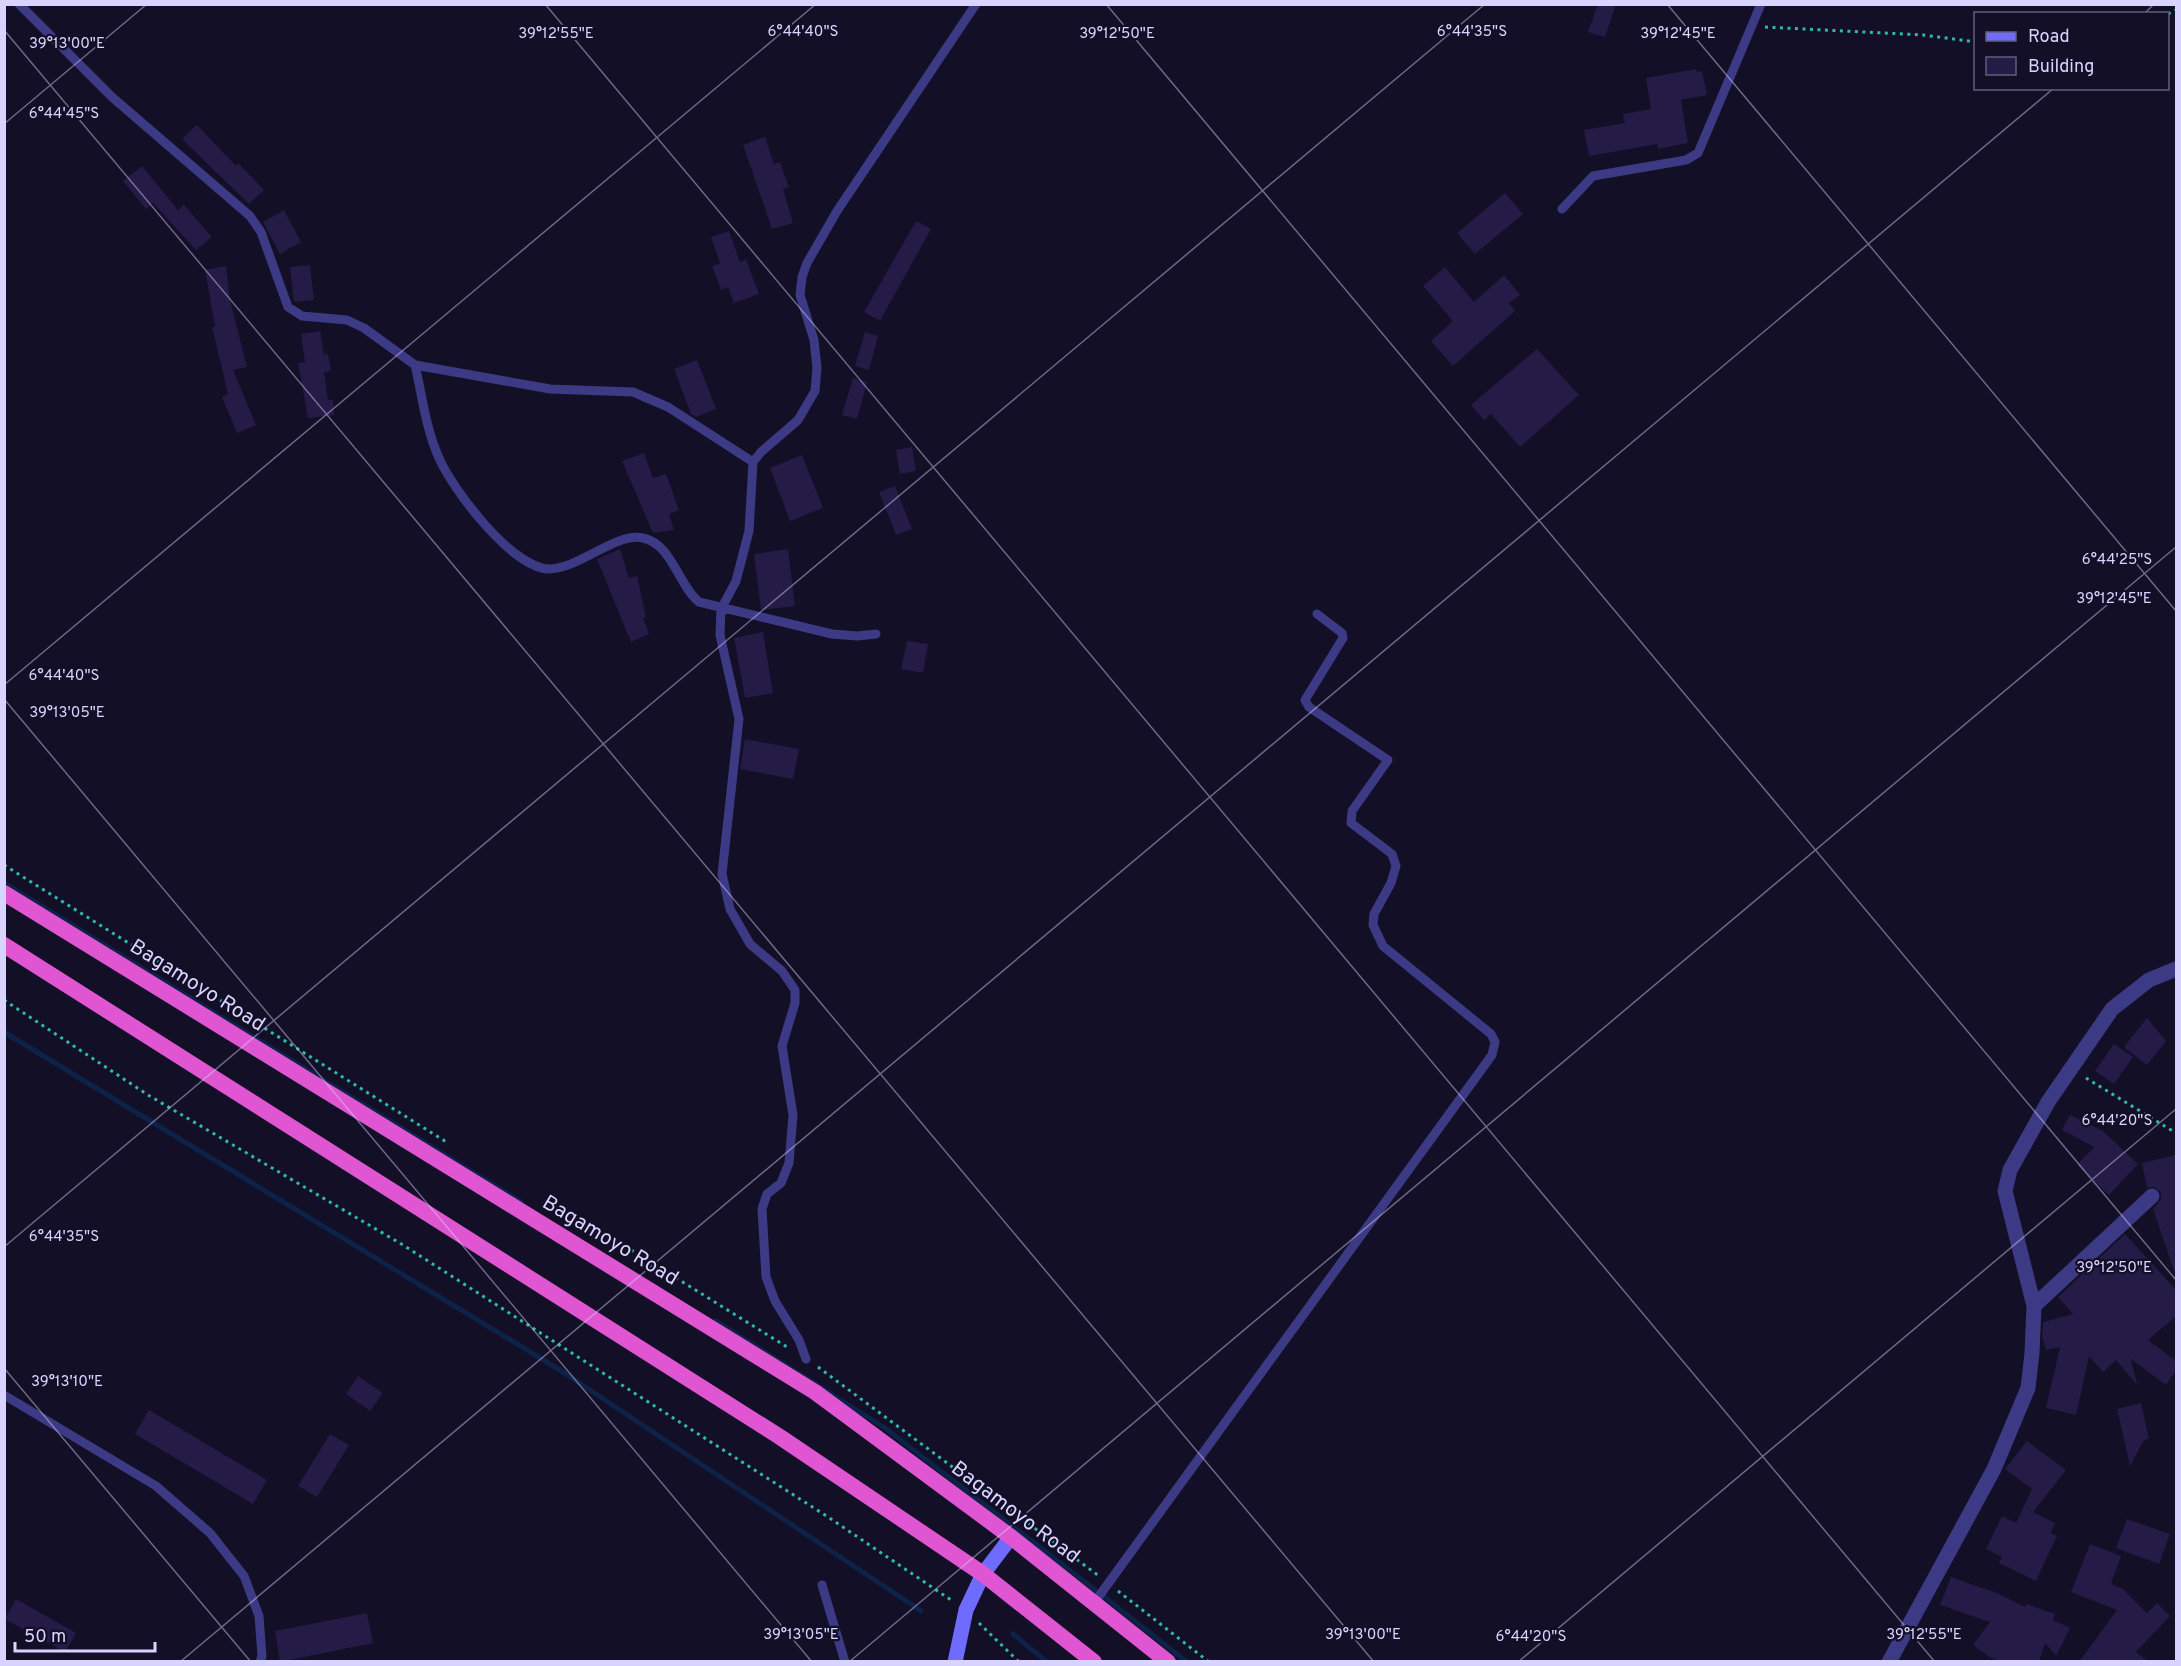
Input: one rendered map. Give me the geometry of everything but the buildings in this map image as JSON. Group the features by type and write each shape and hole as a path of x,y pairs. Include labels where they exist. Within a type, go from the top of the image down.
{"highway":[{"name":"Bagamoyo Road","path":"4,893 815,1392 1011,1537 1168,1662"},
{"path":"4,945 780,1437 983,1574 1094,1662"}],"main road":[{"path":"955,1662 966,1610 983,1574 1011,1537"}],"street":[{"path":"1889,1662 2007,1443 2028,1388 2034,1306 2005,1191 2010,1170 2112,1009 2149,980 2176,969"},
{"path":"2034,1306 2152,1196"}],"lane":[{"path":"20,4 112,97 250,216 261,232 288,308 302,315 347,320 364,328 415,365 550,389 633,392 669,406 753,462"},
{"path":"806,1359 799,1340 775,1301 766,1277 762,1209 767,1194 781,1183 789,1163 793,1115 782,1046 795,1003 795,990 782,971 750,945 730,909 722,874 740,719 720,635 721,609 736,581 749,531 753,462 798,420 815,391 817,368 814,340 800,295 802,277 807,263 843,201 976,4"},
{"path":"1562,209 1593,176 1686,160 1698,153 1761,4"},
{"path":"415,365 438,458 460,494 500,540 526,561 550,569 575,562 631,537 644,538 655,543 666,554 692,596 721,609 756,614 832,634 857,636 876,634"},
{"path":"1094,1603 1492,1055 1495,1042 1491,1034 1383,946 1373,925 1374,914 1391,883 1396,866 1392,854 1351,823 1352,811 1388,760 1309,707 1305,700 1343,638 1342,633 1317,614"},
{"path":"4,1395 156,1486 210,1533 244,1576 259,1616 262,1656 260,1662"},
{"path":"822,1585 845,1662"}],"path":[{"path":"1753,26 1923,35 1974,42"},
{"path":"4,1000 148,1095 402,1245 828,1517 966,1610 1019,1662"},
{"path":"2072,1069 2176,1134"}],"waterway":[{"path":"4,883 521,1202"},
{"path":"4,1032 563,1372 921,1611"},
{"path":"716,1321 885,1428 1098,1592"},
{"path":"1103,1596 1187,1662"},
{"path":"1013,1634 1047,1662"}]}
